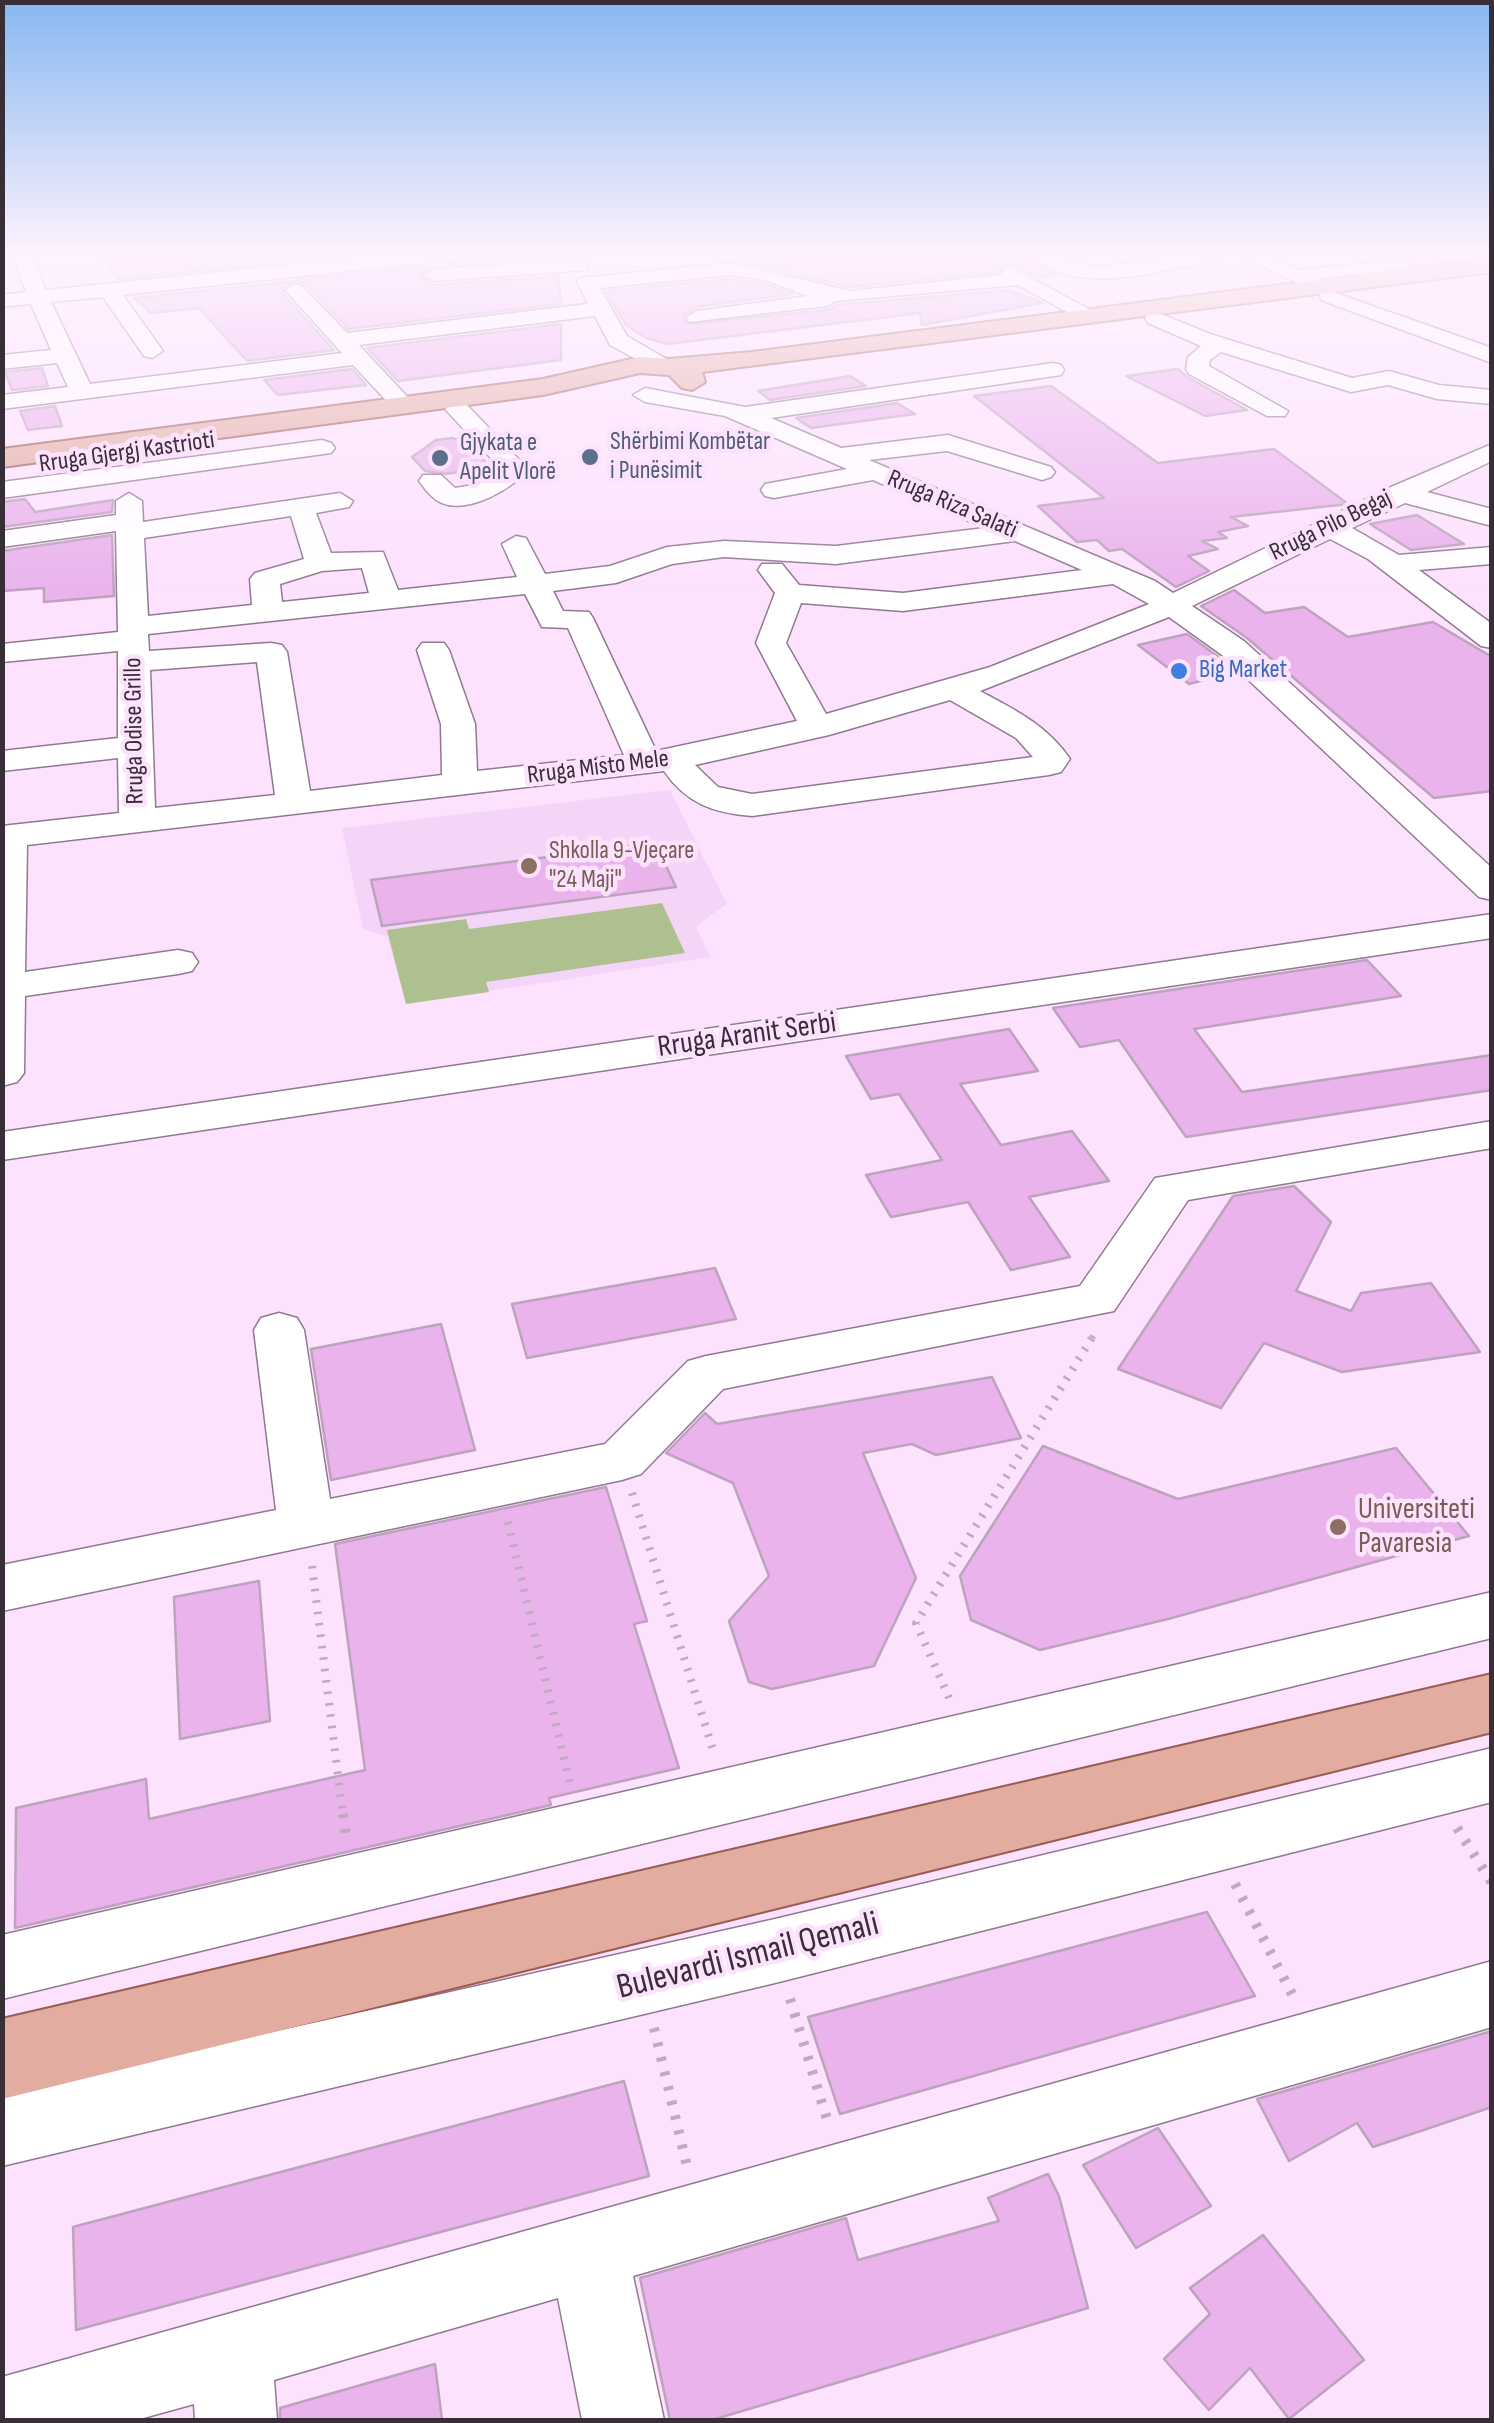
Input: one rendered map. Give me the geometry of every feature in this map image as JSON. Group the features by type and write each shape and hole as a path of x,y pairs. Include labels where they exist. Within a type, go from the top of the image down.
{"main road":[{"path":"602,380 628,366 678,365"},
{"path":"602,380 645,395 668,393 691,383 819,365"},
{"path":"665,366 688,373 691,383"},
{"name":"Rruga Gjergj Kastrioti","path":"2,458 602,380"},
{"name":"Rruga Gjergj Kastrioti","path":"2,470 457,409 602,380"},
{"path":"2,2059 1492,1703"}],"street":[{"path":"73,365 82,392"},
{"path":"2,402 82,392 223,365"},
{"path":"365,365 403,405"},
{"path":"602,380 608,365"},
{"path":"1197,365 1197,369 1276,411"},
{"path":"1286,365 1351,385 1389,378 1436,392 1492,397"},
{"path":"645,395 737,413 1052,370"},
{"path":"691,383 737,413"},
{"path":"876,396 985,437"},
{"path":"432,481 448,497 487,491 515,469 457,409"},
{"name":"Rruga Riza Salati","path":"737,413 1118,575 1172,603 1234,648 1492,889"},
{"path":"838,456 948,443 1042,472"},
{"path":"2,539 322,448"},
{"name":"Rruga Pilo Begaj","path":"1172,603 1489,451"},
{"path":"774,490 875,472"},
{"path":"2,490 129,506"},
{"path":"1400,493 1492,518"},
{"path":"2,512 129,506 302,507 340,501"},
{"name":"Rruga Odise Grillo","path":"129,506 137,821"},
{"path":"302,507 320,563"},
{"path":"1330,528 1393,564 1492,638"},
{"path":"2,654 133,643 268,612 616,574 667,556 724,549 836,555 1015,533"},
{"path":"516,544 553,620 578,618 660,761 708,798 752,806 1048,766 1053,759 1036,738 955,690"},
{"path":"758,551 790,593 903,602 1118,575"},
{"path":"1393,564 1492,554"},
{"path":"268,612 266,579 320,563 373,558 386,600"},
{"path":"790,593 771,642 817,728"},
{"name":"Rruga Misto Mele","path":"6,837 660,761 817,728 955,690 1096,638 1172,603"},
{"path":"133,643 270,652 294,803"},
{"path":"433,650 458,724 460,784"},
{"path":"2,761 135,746"},
{"path":"2,1073 6,837"},
{"name":"Rruga Aranit Serbi","path":"2,1146 1492,926"},
{"path":"5,987 178,962"},
{"path":"2,1588 622,1460 706,1374 1096,1300 1172,1188 1492,1134"},
{"path":"278,1330 306,1525"},
{"path":"2,1967 1492,1615"},
{"name":"Bulevardi Ismail Qemali","path":"2,2130 643,1982 1462,1782"},
{"path":"2,2418 234,2387 589,2254 1492,1994"},
{"path":"589,2254 623,2420"}],"path":[{"path":"968,1740 916,1622 1104,1318 1096,1300"},
{"path":"500,1485 582,1830"},
{"path":"306,1525 352,1882"},
{"path":"1462,1782 1492,1883"},
{"path":"1214,1843 1317,2044"},
{"path":"643,1982 700,2221"}],"shaded area":[{"name":"Shkolla 9-Vjeçare \"24 Maji\"","path":"670,790 727,904 696,926 710,957 406,1004 387,937 363,929 342,828"}],"green space":[{"path":"662,903 685,953 486,982 489,992 406,1004 387,930 466,919 469,929"}],"building":[{"path":"383,365 522,365 398,381"},
{"path":"42,368 48,386 12,390 5,372"},
{"path":"352,369 366,385 278,395 264,380"},
{"path":"1178,369 1247,410 1205,416 1126,376"},
{"path":"850,376 866,386 770,400 758,391"},
{"path":"1051,386 1158,463 1274,449 1348,504 1231,517 1248,526 1218,532 1227,538 1202,541 1218,549 1188,556 1209,571 1176,587 1122,549 1109,551 1097,540 1077,542 1038,506 1104,498 974,396"},
{"path":"897,403 915,414 811,428 796,418"},
{"path":"55,406 62,426 28,430 20,411"},
{"name":"Gjykata e Apelit Vlorë","path":"436,440 463,441 491,467 445,474 425,471 412,457"},
{"path":"25,499 35,512 113,500 112,512 2,527 2,502"},
{"path":"1417,515 1464,544 1411,550 1370,524"},
{"path":"112,535 114,596 44,602 44,588 2,591 2,551"},
{"path":"1234,590 1265,613 1304,607 1348,637 1433,622 1492,657 1492,791 1434,798 1247,638 1201,606"},
{"path":"1187,634 1234,672 1189,684 1138,645"},
{"path":"655,843 676,887 382,926 371,880"},
{"path":"1367,960 1401,996 1194,1029 1242,1092 1492,1055 1492,1090 1186,1137 1119,1040 1080,1047 1053,1008"},
{"path":"1009,1029 1038,1071 960,1084 1001,1145 1072,1131 1109,1181 1029,1197 1070,1257 1011,1270 968,1202 891,1217 866,1175 942,1160 899,1094 871,1099 846,1056"},
{"path":"1294,1186 1331,1222 1296,1291 1351,1311 1361,1293 1431,1283 1480,1352 1342,1372 1264,1343 1221,1408 1118,1369 1233,1196"},
{"path":"715,1268 736,1319 527,1358 512,1304"},
{"path":"441,1324 475,1450 331,1480 311,1349"},
{"path":"992,1377 1021,1438 936,1455 912,1444 863,1453 916,1578 874,1666 772,1689 749,1682 729,1621 769,1576 733,1483 666,1453 705,1413 717,1424"},
{"path":"1043,1446 1178,1499 1396,1448 1469,1536 1040,1650 971,1620 960,1576"},
{"path":"606,1487 647,1621 634,1624 679,1768 549,1798 551,1805 15,1928 16,1808 146,1779 149,1819 365,1770 335,1544"},
{"path":"259,1581 270,1721 180,1739 174,1597"},
{"path":"1207,1912 1255,1996 840,2114 808,2017"},
{"path":"1492,2031 1492,2107 1373,2147 1357,2123 1289,2161 1257,2099"},
{"path":"624,2081 649,2176 76,2330 73,2227"},
{"path":"1158,2128 1211,2206 1136,2248 1083,2165"},
{"path":"1048,2174 1059,2196 1088,2308 712,2420 670,2420 640,2278 846,2218 858,2260 999,2221 988,2198"},
{"path":"1263,2235 1364,2360 1289,2419 1250,2368 1209,2410 1164,2359 1210,2314 1190,2288"},
{"path":"435,2364 442,2420 280,2420 280,2408"}],"place":[{"name":"Shërbimi Kombëtar i Punësimit","path":"590,457"},
{"name":"Gjykata e Apelit Vlorë","path":"440,458"},
{"name":"Big Market","path":"1179,671"},
{"name":"Shkolla 9-Vjeçare \"24 Maji\"","path":"529,866"},
{"name":"Universiteti Pavaresia","path":"1338,1527"}]}
